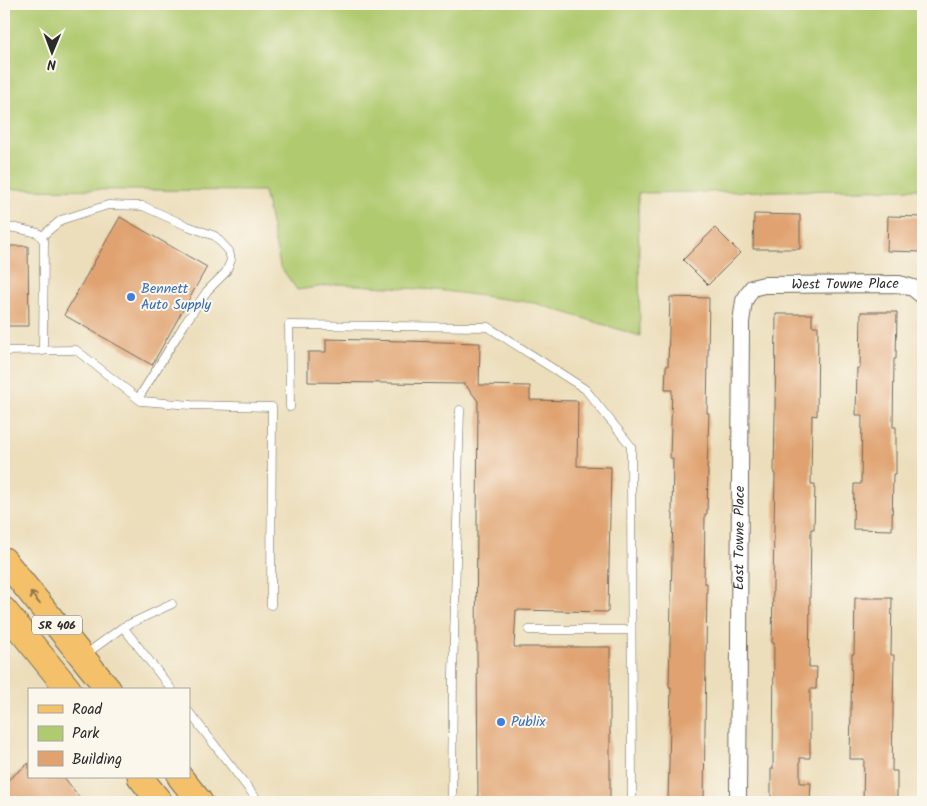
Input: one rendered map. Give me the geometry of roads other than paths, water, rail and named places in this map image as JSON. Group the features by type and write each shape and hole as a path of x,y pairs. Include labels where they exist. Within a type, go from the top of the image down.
{"main road":[{"name":"SR 406","path":"4,560 107,688"},
{"name":"SR 406","path":"6,612 63,682"},
{"path":"6,612 48,646 69,656 83,657"},
{"path":"63,682 74,673 89,679 99,688"},
{"path":"141,778 160,802"},
{"path":"181,778 200,802"}],"street":[{"name":"West Towne Place","path":"764,285 899,284 912,288 923,296"},
{"name":"East Towne Place","path":"738,802 741,322 744,301 752,288 764,285"}],"lane":[{"path":"41,237 60,220 108,205 143,206 215,236 229,251 231,260 226,272 207,291 138,399"},
{"path":"4,228 16,228 38,233 44,241 42,351"},
{"path":"290,407 289,325 488,327 585,389 631,446 632,802"},
{"path":"4,351 76,350 141,401 192,405 272,406 272,605"},
{"path":"452,802 453,676 460,410"},
{"path":"83,657 123,627 172,604"},
{"path":"123,627 170,688"},
{"path":"529,630 632,630"},
{"path":"190,713 259,802"}],"place":[{"name":"Bennett Auto Supply","path":"131,297"},
{"name":"Publix","path":"501,722"}]}
